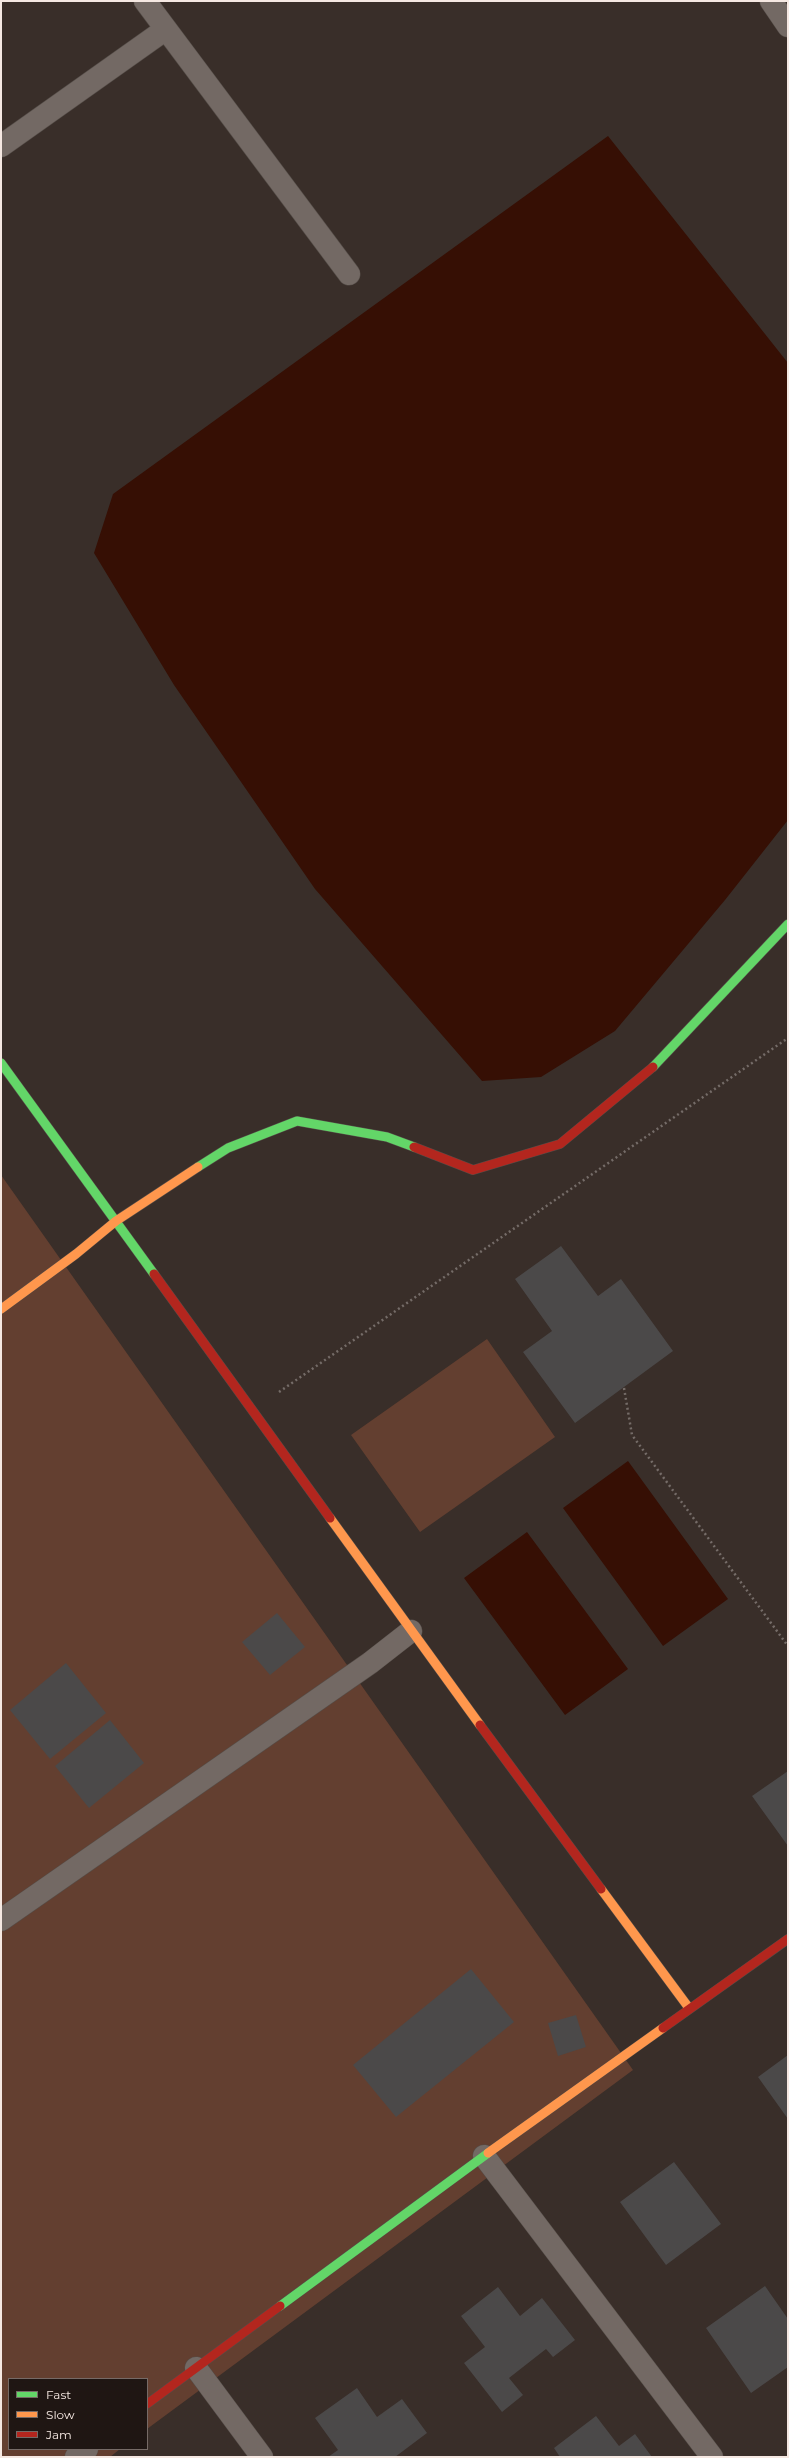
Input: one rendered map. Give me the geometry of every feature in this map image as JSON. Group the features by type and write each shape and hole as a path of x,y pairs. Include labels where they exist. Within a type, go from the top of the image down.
{"street":[{"path":"146,1 349,274"},
{"path":"771,1 788,26"},
{"path":"1,146 166,29"},
{"path":"1,1309 76,1254 116,1222 228,1148 297,1121 387,1137 473,1170 560,1144 646,1075 788,924"},
{"path":"1,1063 411,1631 689,2008"},
{"path":"1,1920 363,1667 411,1631"},
{"path":"148,2403 484,2156 689,2008 788,1939"},
{"path":"484,2156 712,2457"},
{"path":"196,2368 262,2457"},
{"path":"76,2457 86,2450"}],"path":[{"path":"252,1410 788,1038"},
{"path":"624,1388 632,1435 788,1646"}],"shaded area":[{"path":"608,136 788,363 788,820 725,900 615,1031 541,1077 482,1081 315,889 174,685 94,553 113,494"},
{"path":"1,1175 633,2070 148,2428 148,2378 8,2378 8,2450 119,2450 110,2457 1,2457"},
{"path":"487,1339 555,1437 420,1532 351,1435"},
{"path":"628,1461 728,1599 663,1646 563,1508"},
{"path":"527,1532 628,1669 565,1715 464,1578"}],"building":[{"path":"561,1246 598,1296 621,1279 673,1351 575,1423 523,1352 552,1331 515,1279"},
{"path":"277,1613 305,1647 270,1675 242,1642"},
{"path":"66,1663 106,1713 50,1759 10,1710"},
{"path":"110,1720 144,1763 89,1808 55,1766"},
{"path":"788,1771 788,1846 752,1796"},
{"path":"471,1969 514,2022 396,2117 353,2065"},
{"path":"576,2015 586,2047 558,2056 548,2023"},
{"path":"788,2055 788,2119 758,2077"},
{"path":"674,2162 721,2224 666,2265 620,2202"},
{"path":"765,2286 788,2319 788,2367 751,2393 706,2328"},
{"path":"498,2287 520,2316 542,2298 575,2340 553,2357 546,2349 509,2378 523,2395 502,2412 464,2363 485,2347 461,2316"},
{"path":"357,2388 377,2417 402,2399 427,2433 395,2457 328,2457 338,2450 315,2418"},
{"path":"596,2416 619,2446 635,2434 652,2457 560,2457 554,2448"}],"traffic: fast":[{"path":"653,1067 788,924"},
{"path":"1,1063 154,1274"},
{"path":"198,1167 228,1148 297,1121 387,1137 414,1147"},
{"path":"280,2306 488,2153"}],"traffic: slow":[{"path":"1,1309 76,1254 116,1221 198,1167"},
{"path":"330,1518 480,1725"},
{"path":"601,1889 689,2008"},
{"path":"488,2153 663,2028"}],"traffic: jam":[{"path":"414,1147 473,1170 560,1144 653,1067"},
{"path":"154,1274 330,1518"},
{"path":"480,1725 601,1889"},
{"path":"663,2028 788,1939"},
{"path":"148,2403 280,2306"}]}
